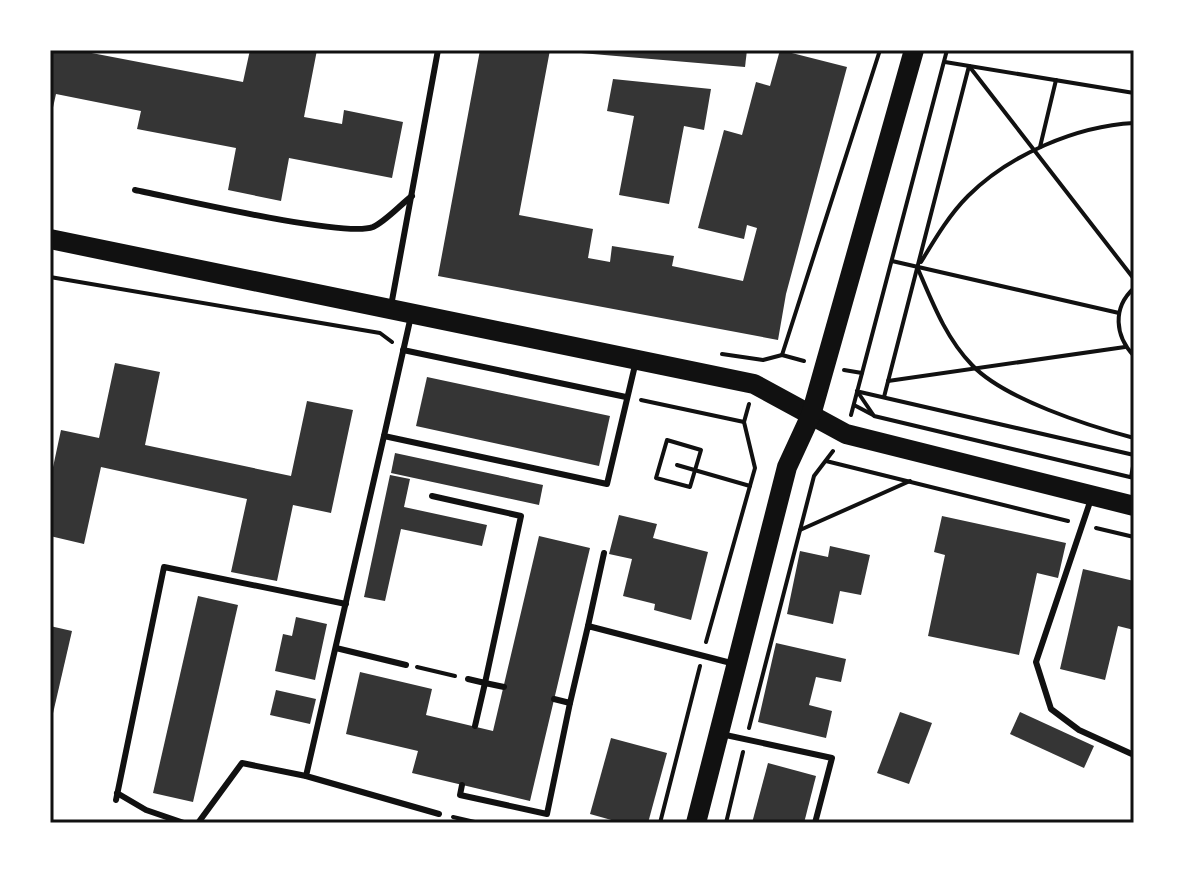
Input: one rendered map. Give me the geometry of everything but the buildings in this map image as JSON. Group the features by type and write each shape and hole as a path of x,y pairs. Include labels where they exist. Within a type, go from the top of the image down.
{"main road":[{"path":"696,823 739,666 787,467 811,415 914,50"},
{"path":"50,239 637,357 754,384 846,434 1134,506"}],"lane":[{"path":"390,309 438,50"},
{"path":"135,190 286,220 352,229 372,227 412,196"},
{"path":"306,776 412,313"},
{"path":"403,350 626,397"},
{"path":"384,436 607,484 637,357"},
{"path":"1092,495 1036,662 1051,709 1079,730 1134,755"},
{"path":"432,496 521,516 475,726"},
{"path":"545,823 604,553"},
{"path":"184,823 116,797 164,567 346,604"},
{"path":"588,626 739,666"},
{"path":"336,648 406,665"},
{"path":"467,679 504,687"},
{"path":"554,699 570,703"},
{"path":"720,734 832,758 815,823"},
{"path":"198,823 242,763 306,776 439,814"},
{"path":"462,785 460,795 547,814"}],"path":[{"path":"782,355 880,50"},
{"path":"726,823 814,476 846,434 947,50"},
{"path":"1115,50 1134,50"},
{"path":"945,62 1134,93"},
{"path":"969,66 1037,148 1134,279"},
{"path":"884,397 969,66"},
{"path":"1037,148 1056,80"},
{"path":"918,267 968,196 1037,148 1116,124 1134,123"},
{"path":"892,261 1119,313"},
{"path":"918,267 940,320 975,368 1048,409 1134,438"},
{"path":"50,277 380,333 403,350"},
{"path":"1134,288 1119,313 1120,337 1134,356"},
{"path":"888,381 1125,347"},
{"path":"660,823 755,468 744,422 754,384"},
{"path":"854,405 874,416 1132,478 1134,458 857,391"},
{"path":"857,391 874,416"},
{"path":"626,397 744,422"},
{"path":"667,440 701,450 695,470 690,487 656,478 667,440"},
{"path":"826,461 1134,537"},
{"path":"677,465 750,486"},
{"path":"800,530 910,481"},
{"path":"419,668 467,679"},
{"path":"439,814 479,823"}]}
